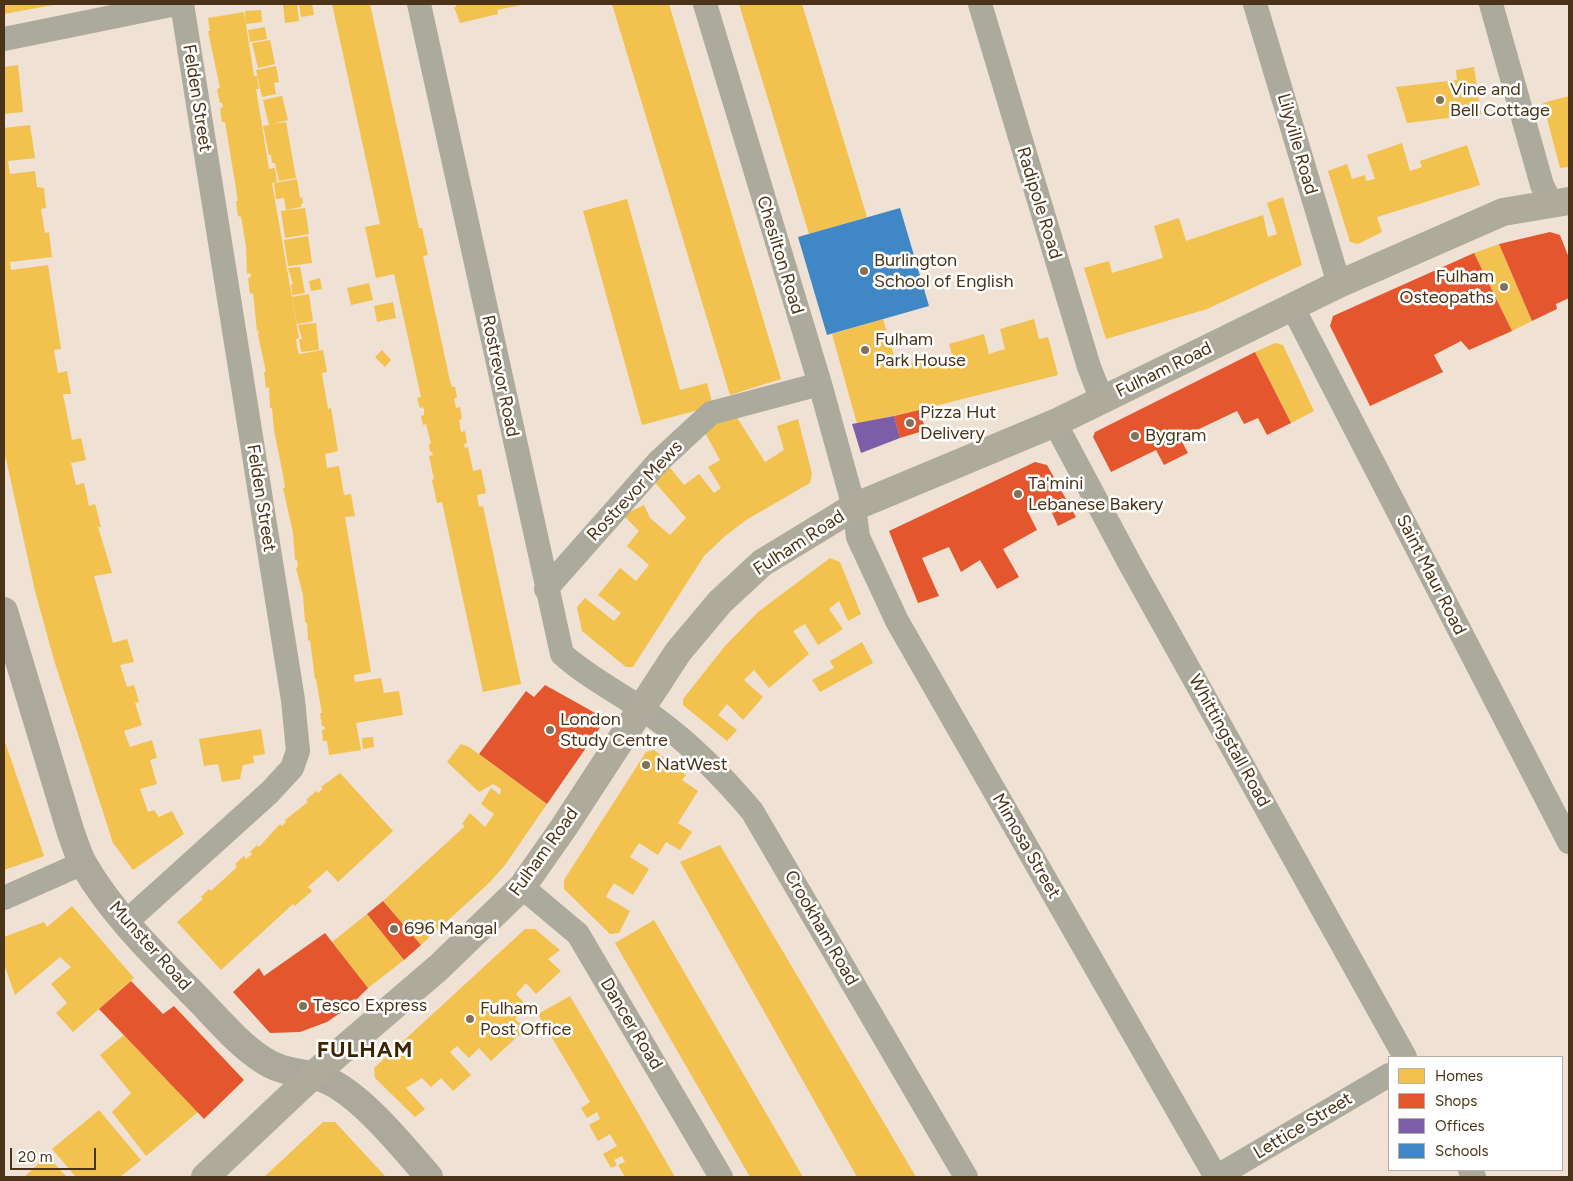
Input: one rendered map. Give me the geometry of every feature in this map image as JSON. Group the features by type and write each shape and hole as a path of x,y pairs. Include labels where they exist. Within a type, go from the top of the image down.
{"main road":[{"name":"Fulham Road","path":"205,1177 312,1076 438,968 522,887 564,827 678,652 720,602 762,563 854,507 1055,423 1339,284 1503,212 1560,202"}],"street":[{"path":"4,39 176,4"},
{"name":"Felden Street","path":"126,922 270,792 292,768 298,751 293,700 182,4"},
{"name":"Rostrevor Road","path":"418,4 546,589 562,654 582,672 640,709"},
{"name":"Chesilton Road","path":"705,4 820,384 854,507"},
{"name":"Radipole Road","path":"980,4 1086,358 1102,400"},
{"name":"Lilyville Road","path":"1255,4 1339,284"},
{"path":"1491,4 1542,185 1560,202"},
{"name":"Saint Maur Road","path":"1292,308 1569,842"},
{"name":"Rostrevor Mews","path":"546,589 659,461 711,414 820,384"},
{"name":"Whittingstall Road","path":"1055,423 1134,571 1404,1056"},
{"name":"Mimosa Street","path":"854,507 858,537 896,621 1216,1177"},
{"name":"Munster Road","path":"5,620 60,800 83,863 126,922 242,1044 279,1069 325,1079 350,1095 392,1135 429,1177"},
{"name":"Crookham Road","path":"640,709 659,720 720,773 752,811 966,1177"},
{"path":"4,898 83,863"},
{"name":"Dancer Road","path":"522,887 578,934 721,1177"},
{"name":"Lettice Street","path":"1216,1177 1388,1075"}],"building: Homes":[{"path":"4,4 53,4 53,5 4,14"},
{"path":"297,4 299,21 285,23 283,5"},
{"path":"299,4 312,4 314,15 301,17"},
{"path":"332,4 370,4 419,228 422,228 428,255 423,256 450,381 452,387 455,387 457,398 454,398 456,408 460,407 462,419 459,420 461,432 465,431 467,443 464,444 465,448 468,447 473,471 481,469 486,493 477,495 479,507 483,506 521,684 483,692 442,502 437,503 432,480 434,479 429,456 433,455 430,452 429,444 431,443 426,424 423,425 421,416 424,415 424,410 423,407 420,408 417,398 421,397 394,274 376,278 365,227 380,224"},
{"path":"456,4 521,5 497,10 498,14 460,23 454,7 456,7"},
{"path":"612,4 669,4 781,379 730,395"},
{"path":"739,4 802,4 867,217 809,234"},
{"path":"261,10 262,22 246,24 245,11"},
{"path":"244,12 254,76 257,76 259,89 256,89 269,169 275,168 277,182 272,183 299,338 296,339 297,347 299,354 323,350 327,372 322,373 323,380 328,409 331,408 338,451 325,454 327,468 339,466 344,495 351,494 355,516 345,517 371,672 354,675 355,682 381,678 384,693 399,691 403,715 356,723 361,750 329,755 327,741 323,741 322,730 325,729 322,726 320,713 322,713 310,640 308,641 307,623 305,622 303,595 296,568 298,567 297,560 295,560 293,533 283,488 285,488 274,430 272,408 270,408 269,387 266,388 264,372 266,372 258,335 259,330 257,331 253,293 250,294 248,278 251,277 250,273 247,274 246,246 241,217 238,216 236,201 238,201 225,122 222,122 220,108 223,107 222,103 220,103 217,89 220,88 208,31 210,31 208,18"},
{"path":"265,27 267,39 250,42 248,30"},
{"path":"270,40 275,64 258,68 252,43"},
{"path":"18,65 23,112 4,114 4,67"},
{"path":"276,66 279,82 274,83 276,94 262,97 256,70"},
{"name":"Vine and Bell Cottage","path":"1474,67 1481,114 1407,123 1396,87 1457,80 1456,70"},
{"path":"282,96 288,120 272,124 286,122 296,178 279,181 275,163 272,163 271,155 269,155 263,126 269,125 263,100"},
{"path":"1569,96 1569,167 1560,168 1543,103"},
{"path":"30,125 35,158 8,161 10,174 35,171 37,187 44,188 46,208 41,209 45,233 49,232 52,257 10,262 11,270 48,265 61,349 54,350 58,373 67,371 71,394 63,394 72,440 81,438 86,460 71,463 76,485 84,483 89,506 95,504 101,527 98,527 112,573 94,576 113,643 127,639 134,662 120,665 127,687 134,685 139,702 135,703 142,725 124,731 130,747 152,740 157,758 150,760 157,784 140,789 148,812 154,810 159,817 172,811 184,834 133,870 113,843 54,660 35,591 4,450 4,128"},
{"path":"1402,143 1410,171 1422,167 1420,161 1467,145 1480,185 1377,217 1382,232 1358,244 1350,242 1328,171 1347,164 1352,179 1365,175 1366,181 1375,179 1367,155"},
{"path":"297,179 300,198 302,197 303,203 301,207 286,210 284,198 276,199 274,183"},
{"path":"1283,197 1302,265 1207,309 1106,339 1084,268 1109,261 1112,273 1163,258 1154,226 1179,218 1186,241 1263,215 1268,237 1277,234 1267,203"},
{"path":"627,199 680,390 707,383 713,406 642,425 583,211"},
{"path":"305,208 309,234 285,238 281,211"},
{"path":"308,236 312,263 288,266 284,240"},
{"name":"Fulham Osteopaths","path":"1499,244 1532,321 1512,331 1474,253"},
{"path":"300,267 305,293 292,295 291,285 293,284 288,268"},
{"path":"320,278 322,289 311,291 309,281"},
{"path":"369,283 373,300 351,305 347,288"},
{"path":"309,294 313,321 297,324 292,297"},
{"path":"393,302 396,318 377,322 374,306"},
{"path":"883,319 897,366 944,356 946,365 954,363 949,344 984,334 989,354 1005,349 1000,329 1034,319 1039,339 1048,337 1058,375 857,424 832,334"},
{"path":"316,323 319,350 301,352 299,339 302,339 298,325"},
{"path":"1275,343 1283,345 1314,411 1291,423 1255,352"},
{"path":"382,350 391,360 385,367 375,357"},
{"path":"736,416 765,462 784,450 777,426 798,419 812,474 810,483 746,520 704,556 633,667 626,667 582,631 577,607 585,598 614,621 621,613 598,595 620,568 636,581 649,565 627,546 639,531 623,515 644,505 650,518 670,535 686,518 652,479 667,464 684,485 699,474 714,493 721,488 708,467 720,460 703,429"},
{"path":"830,558 840,562 861,614 848,621 839,601 829,609 843,629 818,645 805,624 793,631 809,654 769,688 754,670 744,680 763,697 743,720 727,704 718,715 737,730 727,741 683,705 683,699 725,646 758,612"},
{"path":"862,642 873,663 820,692 812,680 834,668 830,661"},
{"path":"261,729 265,754 253,756 254,763 243,765 240,779 222,782 218,764 204,766 199,739"},
{"path":"373,737 374,747 363,749 362,738"},
{"path":"4,739 44,856 4,870"},
{"path":"461,744 469,747 547,804 505,865 489,883 421,945 383,901 465,826 462,824 470,813 485,827 494,814 481,804 491,788 500,795 501,789 493,784 479,792 447,762"},
{"path":"654,750 686,775 682,780 698,791 678,823 692,832 680,850 666,842 658,855 639,843 630,857 649,869 633,895 614,883 609,891 606,897 630,911 619,933 610,934 564,889 564,880 646,752"},
{"path":"340,773 393,831 338,882 327,870 308,887 312,891 295,906 293,904 221,970 177,922 203,899 201,897 209,889 211,891 237,867 235,864 244,856 246,859 252,854 250,852 257,845 259,847 280,824 282,826 286,822 285,820 308,802 306,800 316,791 318,793 323,789 321,787"},
{"path":"720,845 916,1177 857,1177 680,862"},
{"path":"72,906 134,978 73,1032 56,1013 67,1003 51,984 71,967 60,957 15,995 4,964 4,937 44,922 47,927"},
{"path":"367,914 404,960 368,988 332,942"},
{"path":"654,920 803,1177 750,1177 615,943"},
{"path":"525,929 535,929 560,950 548,959 561,971 536,994 526,983 516,994 528,1007 515,1019 520,1023 520,1034 491,1061 479,1048 469,1058 457,1046 450,1052 471,1075 453,1091 441,1078 431,1087 422,1078 406,1088 425,1109 415,1117 375,1078 374,1068"},
{"path":"570,996 675,1177 625,1177 618,1165 625,1162 622,1156 614,1160 617,1165 611,1168 603,1154 617,1146 610,1134 598,1141 589,1125 600,1119 597,1112 587,1118 581,1108 590,1102 538,1014"},
{"path":"124,1035 198,1112 146,1156 112,1112 131,1093 100,1055"},
{"path":"99,1110 141,1160 120,1177 76,1177 52,1149"},
{"path":"323,1122 335,1122 386,1177 264,1177"},
{"path":"47,1156 67,1177 24,1177"}],"building: Shops":[{"path":"1550,232 1560,235 1569,258 1569,298 1556,304 1557,309 1532,321 1499,244"},
{"path":"1474,253 1512,331 1469,350 1461,341 1434,355 1443,372 1370,406 1330,326 1333,316"},
{"path":"1255,352 1291,423 1267,435 1258,418 1244,424 1237,411 1180,438 1188,453 1164,465 1156,450 1111,472 1093,437 1095,432"},
{"name":"Pizza Hut Delivery","path":"919,410 926,430 900,438 894,416"},
{"path":"1035,462 1047,465 1076,517 1058,526 1047,502 1027,510 1037,530 1003,549 1019,577 997,589 980,560 961,572 949,547 922,558 939,596 918,603 889,531"},
{"path":"545,685 606,719 547,804 479,754 526,691 534,697"},
{"name":"696 Mangal","path":"383,901 421,945 404,960 367,914"},
{"path":"325,933 368,988 349,1007 327,1022 300,1032 270,1033 233,992 259,968 264,976"},
{"path":"131,981 163,1014 174,1006 244,1080 204,1119 99,1009"}],"building: Offices":[{"path":"894,416 900,438 861,453 852,424"}],"building: Schools":[{"name":"Burlington School of English","path":"900,208 929,306 827,335 798,237"}],"place":[{"name":"Vine and Bell Cottage","path":"1440,100"},
{"name":"Burlington School of English","path":"864,271"},
{"name":"Fulham Osteopaths","path":"1504,287"},
{"name":"Fulham Park House","path":"865,350"},
{"name":"Pizza Hut Delivery","path":"910,423"},
{"name":"Bygram","path":"1135,436"},
{"name":"Ta'mini Lebanese Bakery","path":"1018,494"},
{"name":"London Study Centre","path":"550,730"},
{"name":"NatWest","path":"646,765"},
{"name":"696 Mangal","path":"394,929"},
{"name":"Tesco Express","path":"303,1006"},
{"name":"Fulham Post Office","path":"470,1019"}],"district":[{"name":"FULHAM","path":"365,1051"}]}
